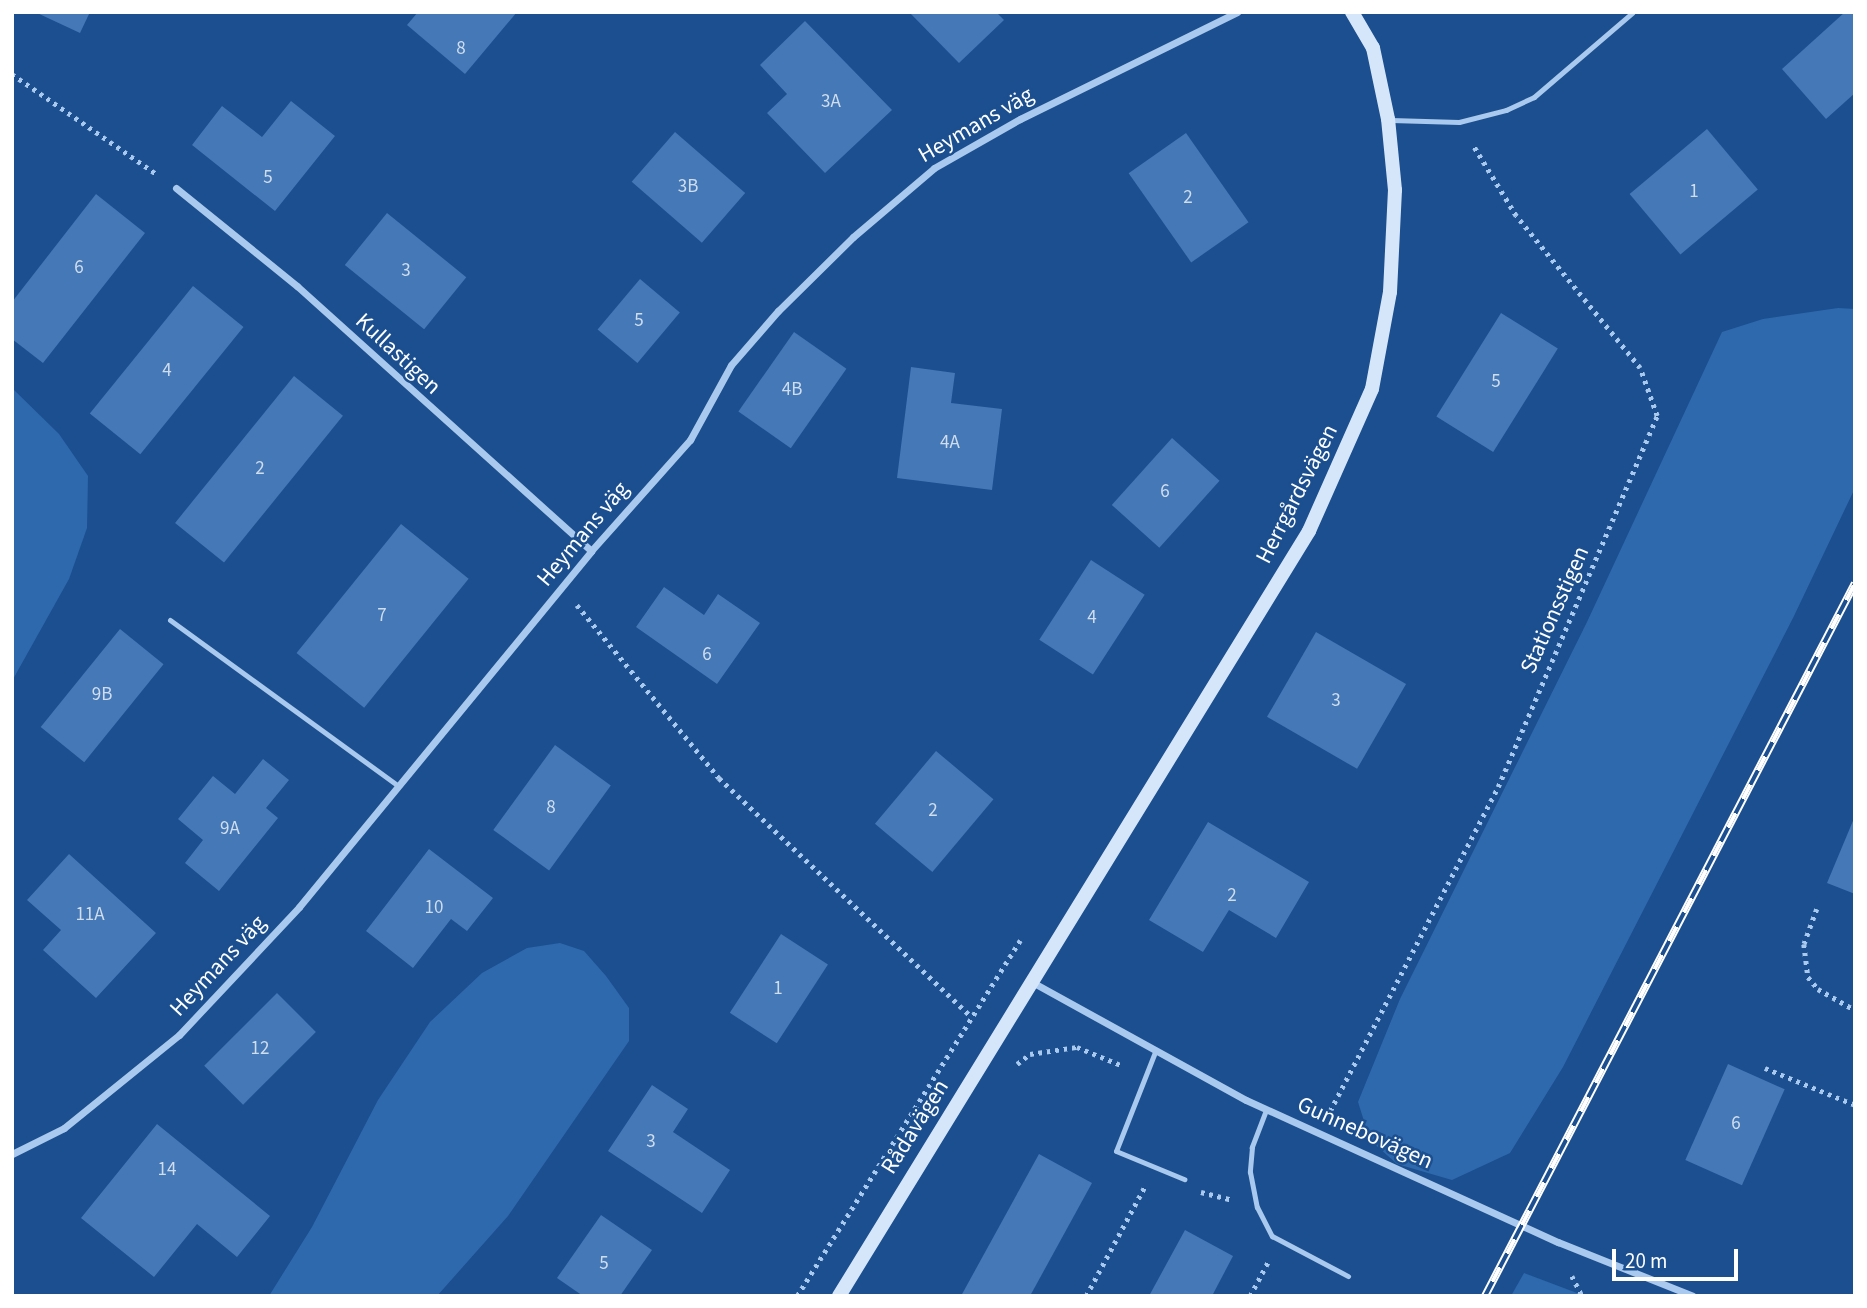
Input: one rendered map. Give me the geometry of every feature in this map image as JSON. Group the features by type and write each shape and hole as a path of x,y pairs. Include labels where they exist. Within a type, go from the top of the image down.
{"street":[{"name":"Heymans väg","path":"12,1154 64,1128 179,1035 299,907 396,784 563,588 591,551 690,440 731,365 778,311 853,237 934,168 1020,119 1237,12"},
{"name":"Herrgårdsvägen","path":"1032,982 1309,531 1367,402 1390,292 1395,190 1388,119 1373,48 1352,12"},
{"name":"Kullastigen","path":"176,188 297,286 591,551"},
{"name":"Gunnebovägen","path":"1032,982 1155,1052 1266,1110 1558,1242 1693,1296"},
{"name":"Rådavägen","path":"839,1296 1032,982"}],"lane":[{"path":"1388,119 1459,122 1506,110 1534,97 1633,12"},
{"path":"170,620 396,784"},
{"path":"1155,1052 1116,1151 1184,1179"},
{"path":"1266,1110 1252,1147 1250,1172 1255,1197 1272,1236 1348,1276"}],"path":[{"path":"12,74 176,188"},
{"name":"Stationsstigen","path":"1319,1134 1498,787 1657,416 1640,368 1516,216 1459,122"},
{"path":"563,588 719,778 971,1016"},
{"path":"1817,909 1804,944 1808,976 1818,989 1855,1010"},
{"path":"797,1296 1021,938"},
{"path":"1765,1068 1855,1105"},
{"path":"1086,1296 1153,1166"},
{"path":"1184,1179 1215,1199 1255,1197"},
{"path":"1250,1296 1280,1241"}],"shaded area":[{"path":"1838,308 1855,309 1855,488 1793,618 1563,1067 1510,1153 1452,1180 1397,1164 1370,1140 1358,1102 1400,999 1587,622 1722,332 1763,319"},
{"path":"12,388 59,434 88,476 87,528 69,579 12,681"},
{"path":"560,943 584,951 629,1008 629,1041 508,1216 437,1296 269,1296 312,1227 378,1100 430,1022 482,973 527,948"},
{"path":"1524,1273 1585,1296 1511,1296"}],"building":[{"path":"35,12 90,12 80,33"},
{"path":"418,12 517,12 465,74 407,25"},
{"path":"909,12 996,12 1004,20 959,63"},
{"path":"1845,12 1855,12 1855,93 1826,119 1782,69"},
{"path":"805,21 892,110 825,173 767,113 787,94 760,65"},
{"path":"291,101 335,136 275,211 192,145 222,106 262,137"},
{"path":"1707,129 1758,190 1680,254 1630,194"},
{"path":"675,132 745,193 702,243 632,182"},
{"path":"1186,133 1249,222 1191,262 1129,173"},
{"path":"96,194 145,233 43,363 12,339 12,302"},
{"path":"387,213 466,277 424,329 345,265"},
{"path":"640,279 680,312 637,363 598,330"},
{"path":"193,286 244,327 140,454 90,413"},
{"path":"1501,313 1558,349 1493,452 1436,416"},
{"path":"794,332 846,369 791,448 738,411"},
{"path":"911,367 955,373 951,403 1002,409 992,490 897,478"},
{"path":"294,376 343,416 224,563 175,523"},
{"path":"1172,438 1220,481 1159,548 1112,505"},
{"path":"401,524 469,579 364,708 297,653"},
{"path":"1091,560 1145,595 1093,675 1039,640"},
{"path":"664,587 704,615 718,594 760,623 717,684 636,627"},
{"path":"120,629 164,664 84,762 41,727"},
{"path":"1316,632 1406,684 1357,769 1267,717"},
{"path":"555,745 611,786 549,871 493,830"},
{"path":"936,751 993,799 932,872 875,824"},
{"path":"263,759 289,780 266,808 278,818 219,891 185,863 203,840 178,819 213,776 235,794"},
{"path":"1855,816 1855,894 1827,883"},
{"path":"1208,822 1309,882 1276,938 1229,910 1203,952 1149,920"},
{"path":"429,849 493,898 467,931 451,919 413,968 366,931"},
{"path":"69,854 156,933 96,998 43,950 61,930 27,900"},
{"path":"781,934 828,964 777,1043 730,1013"},
{"path":"277,993 316,1032 243,1105 204,1066"},
{"path":"1728,1064 1785,1089 1742,1185 1685,1160"},
{"path":"652,1085 688,1109 673,1132 730,1170 702,1213 608,1151"},
{"path":"157,1124 270,1216 237,1257 197,1224 154,1277 81,1218"},
{"path":"1039,1154 1092,1183 1030,1296 961,1296"},
{"path":"601,1215 652,1250 620,1296 583,1296 557,1278"},
{"path":"1185,1230 1233,1256 1212,1296 1149,1296"}],"railway":[{"path":"1485,1296 1855,583"}]}
